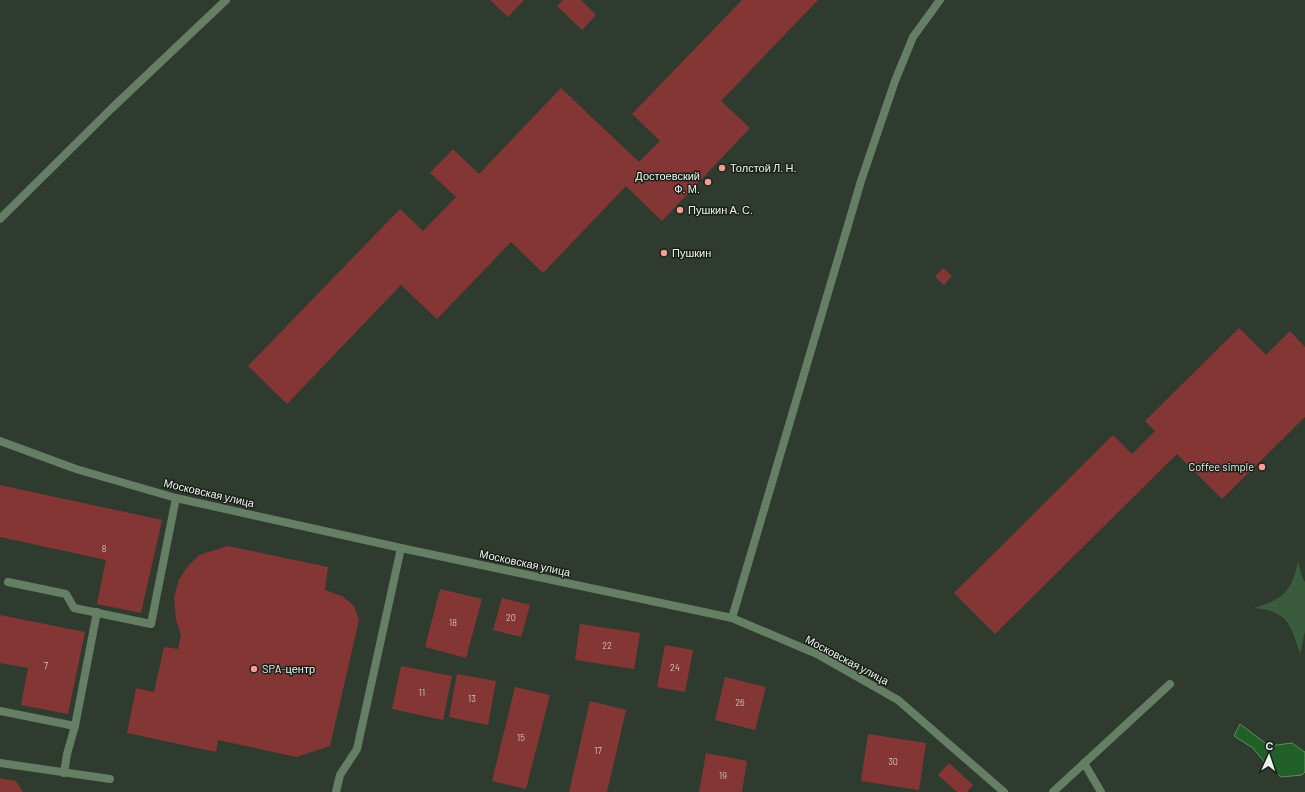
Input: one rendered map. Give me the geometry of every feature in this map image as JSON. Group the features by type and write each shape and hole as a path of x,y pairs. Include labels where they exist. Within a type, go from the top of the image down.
{"street":[{"path":"0,219 100,120 226,0"},
{"path":"732,618 861,181 895,81 913,37 940,0"},
{"name":"Московская улица","path":"0,441 76,469 176,498 401,548 732,618 817,654 898,700 1004,792"},
{"path":"8,582 66,594 74,608 151,624 176,498"},
{"path":"336,792 340,775 357,749 401,548"},
{"path":"64,773 67,754 75,726 97,612"},
{"path":"1052,792 1170,684"},
{"path":"0,711 75,726"},
{"path":"0,763 110,779"},
{"path":"1084,763 1101,792"}],"shaded area":[{"path":"1298,561 1302,577 1305,582 1305,631 1300,654 1290,627 1281,616 1274,612 1254,608 1273,601 1285,592 1293,580"},
{"path":"1240,724 1269,746 1292,743 1305,752 1305,772 1302,775 1281,777 1266,764 1253,748 1234,736"}],"building":[{"path":"490,0 524,0 508,17"},
{"path":"563,0 581,0 596,15 582,30 557,6"},
{"path":"742,0 818,0 721,101 750,128 662,221 626,186 543,273 511,242 437,319 401,285 287,404 248,366 400,209 423,231 456,197 430,173 453,149 479,174 561,88 639,162 660,141 632,114"},
{"path":"943,268 952,276 944,285 935,277"},
{"path":"1239,328 1266,355 1290,331 1305,347 1305,417 1222,499 1177,454 995,634 954,593 1113,435 1132,454 1155,431 1145,421"},
{"path":"0,485 162,520 141,613 97,604 106,560 0,537"},
{"name":"SPA-центр","path":"228,546 328,567 325,590 342,596 354,606 359,620 330,746 296,757 218,740 216,752 127,733 136,688 154,692 164,647 178,649 181,635 176,620 174,598 179,580 187,567 199,555"},
{"path":"440,589 482,599 466,658 425,647"},
{"path":"502,598 530,605 521,637 493,630"},
{"path":"0,615 85,632 68,714 21,705 28,668 0,663"},
{"path":"580,624 640,633 634,669 575,660"},
{"path":"665,645 693,650 685,692 657,687"},
{"path":"401,666 452,676 443,720 392,709"},
{"path":"457,674 496,681 488,725 449,717"},
{"path":"725,677 766,687 755,730 715,720"},
{"path":"515,687 550,695 526,789 492,781"},
{"path":"590,701 626,710 607,792 569,792"},
{"path":"868,734 926,743 919,790 861,781"},
{"path":"706,753 747,761 742,792 699,792"},
{"path":"949,763 973,785 967,792 957,792 938,775"},
{"path":"0,778 16,781 23,792 0,792"}],"place":[{"name":"Толстой Л. Н.","path":"722,168"},
{"name":"Достоевский Ф. М.","path":"708,182"},
{"name":"Пушкин А. С.","path":"680,210"},
{"name":"Пушкин","path":"664,253"},
{"name":"Coffee simple","path":"1262,467"},
{"name":"SPA-центр","path":"254,669"}]}
